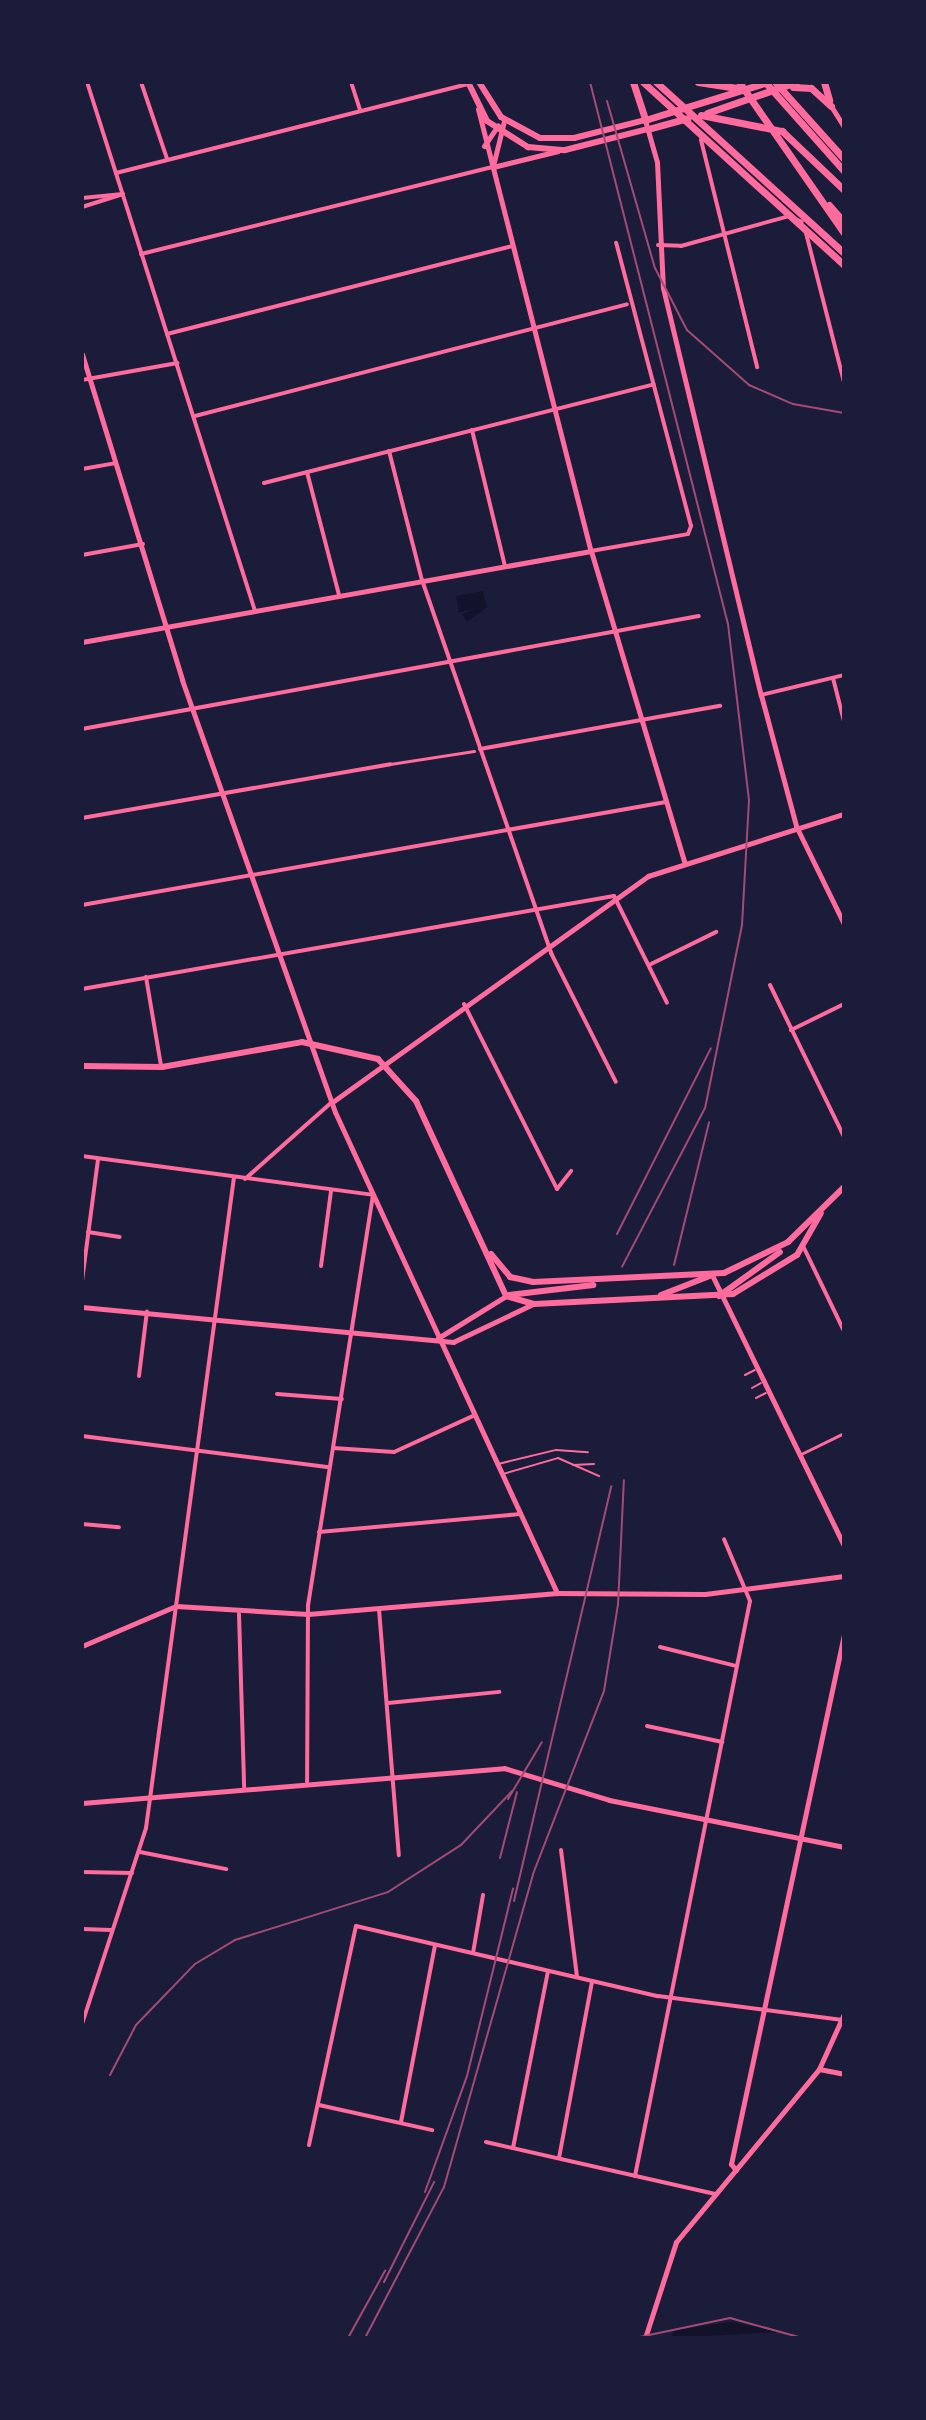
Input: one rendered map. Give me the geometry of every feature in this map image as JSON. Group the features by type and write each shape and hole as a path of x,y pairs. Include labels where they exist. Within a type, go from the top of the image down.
{"highway":[{"path":"633,82 646,125"},
{"path":"643,82 844,265"},
{"path":"656,82 844,253"},
{"path":"698,82 753,89"},
{"path":"739,82 844,233"},
{"path":"646,125 767,82 844,159"},
{"path":"775,82 844,171"},
{"path":"646,125 701,115 796,82"},
{"path":"824,82 831,106"},
{"path":"784,88 808,87 831,106"},
{"path":"701,115 782,131 844,190"},
{"path":"810,182 844,222"}],"main road":[{"path":"479,82 504,121 557,140 646,125"},
{"path":"468,83 478,109 497,130 528,147 560,150 646,125"},
{"path":"82,1066 162,1067 312,1043 386,1064 416,1101 487,1248 506,1296"},
{"path":"719,1296 768,1266 844,1187"},
{"path":"506,1296 534,1304 719,1296 762,1280 804,1248 821,1213"},
{"path":"506,1296 598,1284 712,1275 746,1267 788,1242"},
{"path":"487,1248 519,1280 598,1284"},
{"path":"658,1297 712,1275"}],"street":[{"path":"87,82 255,611"},
{"path":"141,82 167,159"},
{"path":"351,82 360,110"},
{"path":"116,173 468,83"},
{"path":"831,106 844,127"},
{"path":"478,109 484,147 493,167 591,551 684,861"},
{"path":"484,147 504,121"},
{"path":"646,125 657,162 658,245 761,695 796,826 844,924"},
{"path":"493,167 497,130"},
{"path":"701,140 757,367"},
{"path":"141,254 560,150"},
{"path":"82,198 123,194"},
{"path":"82,207 123,194"},
{"path":"658,245 725,236 797,217 844,382"},
{"path":"82,642 688,534 654,384 627,304 616,243"},
{"path":"167,334 513,246"},
{"path":"195,416 627,304"},
{"path":"82,354 193,710 282,955 331,1103 557,1593"},
{"path":"82,380 177,363"},
{"path":"264,483 654,384"},
{"path":"472,430 505,566"},
{"path":"389,451 422,580 477,750 509,829 548,941 616,1082"},
{"path":"82,469 117,463"},
{"path":"307,472 339,595"},
{"path":"82,555 143,544"},
{"path":"82,729 615,636 699,616"},
{"path":"761,695 844,675"},
{"path":"833,678 844,721"},
{"path":"82,818 720,706"},
{"path":"82,905 667,801"},
{"path":"245,1179 331,1103 548,941 614,896 684,861 844,814"},
{"path":"82,989 614,896"},
{"path":"614,896 667,1003"},
{"path":"649,965 716,932"},
{"path":"146,977 162,1067"},
{"path":"770,985 844,1137"},
{"path":"464,1004 557,1189 571,1171"},
{"path":"791,1030 844,1004"},
{"path":"82,1156 373,1195"},
{"path":"82,1281 98,1159"},
{"path":"82,2024 111,1930 140,1852 151,1796 234,1177"},
{"path":"321,1266 331,1191"},
{"path":"307,1782 308,1614 373,1195"},
{"path":"88,1232 120,1237"},
{"path":"804,1248 844,1331"},
{"path":"712,1275 755,1370 844,1546"},
{"path":"438,1338 506,1296"},
{"path":"82,1307 438,1338 453,1342 534,1304"},
{"path":"139,1376 147,1311"},
{"path":"277,1394 342,1399"},
{"path":"333,1448 394,1452 473,1416"},
{"path":"800,1455 844,1433"},
{"path":"82,1436 329,1467"},
{"path":"319,1532 519,1514"},
{"path":"82,1524 119,1527"},
{"path":"635,2176 707,1820 749,1590 724,1539"},
{"path":"82,1646 176,1606 239,1614 308,1614 557,1593 749,1590 844,1576"},
{"path":"379,1609 399,1855"},
{"path":"239,1614 244,1787"},
{"path":"736,2170 731,2164 804,1839 844,1634"},
{"path":"660,1647 736,1666"},
{"path":"388,1703 499,1692"},
{"path":"647,1726 722,1742"},
{"path":"82,1803 307,1782 513,1770 707,1820 844,1847"},
{"path":"561,1850 577,1977"},
{"path":"140,1852 226,1869"},
{"path":"82,1872 132,1873"},
{"path":"473,1953 483,1895"},
{"path":"82,1929 111,1930"},
{"path":"309,2145 353,1931 435,1945 672,1998 843,2017 819,2069 676,2242 645,2338"},
{"path":"401,2122 435,1945"},
{"path":"513,2148 548,1971"},
{"path":"559,2158 592,1981"},
{"path":"819,2069 844,2074"},
{"path":"319,2105 432,2130"},
{"path":"486,2142 715,2194"}],"lane":[{"path":"745,1375 755,1370"},
{"path":"752,1388 762,1383"},
{"path":"756,1398 767,1393"},
{"path":"497,1464 568,1449 588,1452"},
{"path":"502,1474 558,1458 592,1478 599,1476"},
{"path":"572,1465 594,1464"}],"shaded area":[{"path":"483,591 487,607 467,622 462,614 476,609 459,612 456,596"},
{"path":"732,2322 779,2332 672,2338 674,2330"}],"railway":[{"path":"590,82 728,624 749,800 742,925 705,1108 622,1267"},
{"path":"607,101 655,268 687,330 749,385 793,404 844,413"},
{"path":"617,1234 711,1048"},
{"path":"674,1265 709,1122"},
{"path":"365,2338 444,2187 533,1874 604,1691 618,1605 624,1480"},
{"path":"514,1901 611,1486"},
{"path":"508,1799 542,1742"},
{"path":"110,2075 136,2025 195,1964 235,1940 388,1892 461,1845 512,1791"},
{"path":"500,1858 517,1792"},
{"path":"425,2192 467,2076 513,1889"},
{"path":"384,2282 434,2182"},
{"path":"348,2338 385,2271"},
{"path":"635,2338 730,2318 802,2338"}]}
